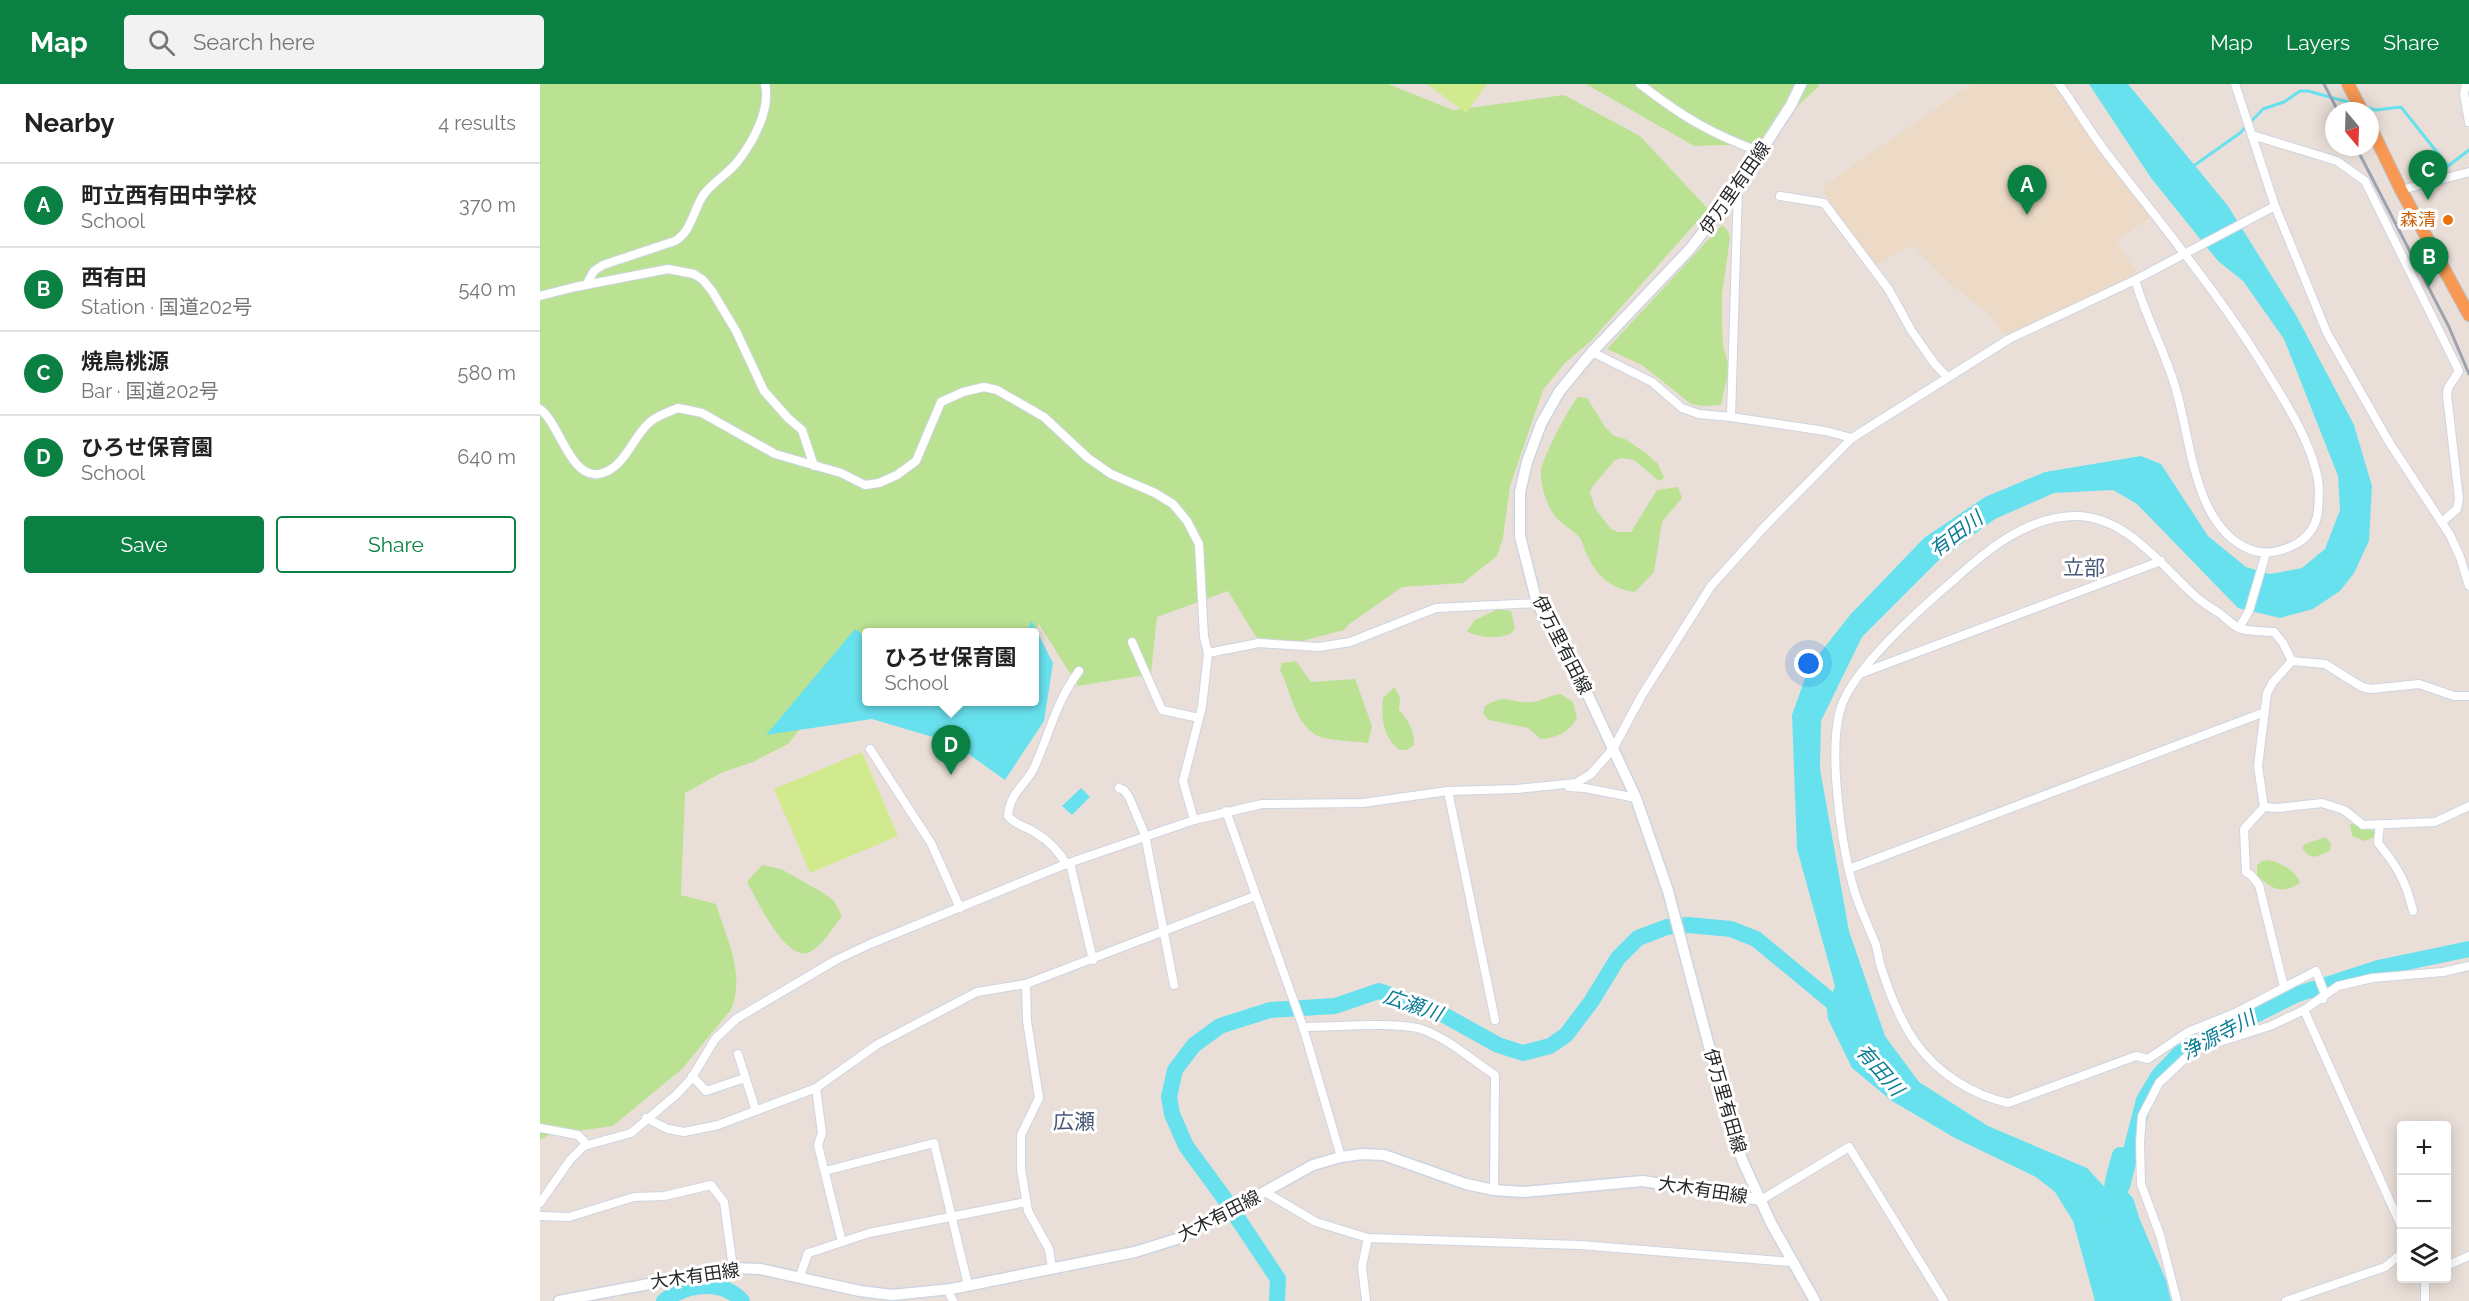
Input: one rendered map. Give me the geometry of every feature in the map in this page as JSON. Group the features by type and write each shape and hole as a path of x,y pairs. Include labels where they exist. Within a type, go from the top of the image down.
{"highway":[{"path":"2348,84 2357,102"},
{"path":"2379,145 2469,315"}],"main road":[{"name":"伊万里有田線","path":"1761,1200 1743,1162 1728,1118 1668,891 1636,798 1587,693 1537,603 1520,536 1520,492 1540,424 1559,392 1592,352 1690,249 1738,187 1791,105 1801,84"},
{"name":"大木有田線","path":"559,1301 733,1268 760,1269 860,1291 892,1295 951,1295 968,1285 1135,1252 1183,1237 1313,1165 1362,1154 1384,1155 1466,1184 1494,1190 1523,1192 1643,1181 1761,1200 1791,1262 1815,1301"}],"street":[{"path":"586,285 594,271 603,265 675,241 686,234 703,196 715,181 737,162 761,120 765,110 765,84"},
{"path":"1641,84 1672,109 1695,123 1722,138 1761,152"},
{"path":"2059,84 2104,149 2187,254 2245,335 2300,428 2316,471 2319,493 2314,526 2299,543 2284,550 2266,553 2243,546 2229,538 2216,524 2202,491 2175,386 2135,280"},
{"path":"2235,84 2275,206 2327,333 2389,442 2442,522 2460,557 2469,586"},
{"path":"2466,84 2464,93 2469,122"},
{"path":"2252,135 2337,161 2365,181 2424,296 2459,371 2448,388 2447,396 2460,499 2457,509 2442,522"},
{"path":"2401,190 2469,172"},
{"path":"1731,417 1738,187"},
{"path":"1780,196 1824,203 1889,290 1911,330 1934,363 1947,377"},
{"path":"1558,786 1576,783 1591,774 1613,749 1642,694 1711,586 1767,524 1852,438 2009,339 2187,254 2275,206"},
{"path":"540,296 668,269 694,274 703,280 736,331 764,391 802,430 814,466"},
{"path":"1592,352 1652,382 1682,408 1699,414 1825,431 1852,438"},
{"path":"540,409 551,421 566,451 575,462 586,471 598,474 611,469 621,460 648,423 678,408 702,413 775,454 841,473 865,485 879,483 897,475 916,461 941,402 963,392 984,387 997,390 1044,417 1088,458 1111,474 1155,493 1173,504 1187,521 1199,544 1204,638 1208,653 1199,718 1183,781 1194,820"},
{"path":"2292,661 2283,643 2274,632 2239,628 2195,596 2161,561 2119,529 2097,519 2074,516 2050,519 2020,531 1983,554 1883,647 1852,684 1841,708 1836,738 1839,805 1849,869 1856,895 1881,968 1902,1019 1916,1043 1933,1062 1953,1079 1990,1099 2008,1103 2136,1056 2148,1059 2188,1032 2235,1012 2316,971 2323,996"},
{"path":"2239,628 2249,611 2266,553"},
{"path":"1860,674 2161,561"},
{"path":"1208,653 1259,643 1319,647 1350,642 1436,608 1537,603"},
{"path":"1132,642 1162,710 1199,718"},
{"path":"2292,661 2325,664 2362,687 2371,689 2419,684 2454,696 2469,696"},
{"path":"2264,807 2258,766 2267,693 2292,661"},
{"path":"1079,671 1064,691 1033,770 1014,793 1008,816 1014,823 1035,832 1048,842 1068,863 1094,960"},
{"path":"1849,869 2265,712"},
{"path":"870,749 931,843 960,908"},
{"path":"540,1203 570,1160 587,1145 631,1132 676,1095 692,1076 715,1039 736,1019 836,960 870,944 1068,863 1194,820 1262,804 1363,803 1448,791 1558,786 1586,788 1636,798"},
{"path":"1119,788 1124,790 1129,797 1145,835 1174,985"},
{"path":"1448,791 1494,1020"},
{"path":"2264,807 2278,808 2322,803 2344,810 2363,825 2435,822 2469,806"},
{"path":"2264,807 2244,829 2246,872 2252,875 2259,885 2284,987"},
{"path":"1226,811 1303,1027 1341,1157"},
{"path":"2380,824 2378,843 2395,863 2406,884 2414,911"},
{"path":"646,1118 668,1129 684,1132 718,1125 816,1088 878,1044 976,992 1026,984 1094,960 1255,896"},
{"path":"2177,1301 2160,1235 2142,1184 2140,1142 2142,1116 2158,1083 2194,1050 2270,1026 2304,1010 2338,986 2372,978 2443,972 2469,966"},
{"path":"1026,984 1027,1021 1039,1098 1022,1135 1021,1169 1026,1202 1049,1249 1052,1268"},
{"path":"2304,1010 2397,1217"},
{"path":"1303,1027 1422,1029 1440,1038 1495,1075 1494,1190"},
{"path":"738,1054 756,1111"},
{"path":"692,1076 706,1091 745,1078"},
{"path":"816,1088 822,1133 818,1145 842,1242"},
{"path":"540,1128 578,1135 587,1145"},
{"path":"825,1171 934,1143 968,1285"},
{"path":"1761,1200 1849,1147 1944,1301"},
{"path":"540,1216 569,1217 634,1197 664,1196 711,1185 724,1202 733,1268"},
{"path":"1265,1192 1316,1222 1368,1238 1580,1245 1791,1262"},
{"path":"800,1276 808,1253 869,1233 1026,1202"},
{"path":"1366,1301 1362,1266 1368,1238"},
{"path":"2451,1264 2469,1256"},
{"path":"2286,1301 2385,1267 2397,1257"},
{"path":"2424,1283 2425,1301"}],"shaded area":[{"path":"1971,84 2057,84 2099,148 2150,218 2116,241 2139,275 2005,335 1990,315 1948,282 1913,245 1876,265 1833,208 1822,187"}],"green space":[{"path":"540,84 1388,84 1453,110 1564,95 1640,136 1708,209 1592,340 1565,363 1543,390 1510,486 1503,538 1497,556 1463,583 1402,587 1344,630 1287,645 1256,637 1228,591 1157,617 1151,674 1078,686 1039,624 1036,628 862,628 862,651 788,744 753,762 723,772 685,793 681,895 716,904 736,971 735,998 730,1011 682,1069 613,1126 549,1135 540,1140"},
{"path":"1427,84 1487,84 1466,113"},
{"path":"1586,84 1819,84 1757,144 1694,146"},
{"path":"1722,225 1728,231 1730,238 1722,294 1723,345 1729,368 1721,405 1702,406 1691,404 1642,365 1607,349"},
{"path":"1578,397 1587,398 1605,427 1614,436 1625,439 1658,464 1664,478 1659,481 1634,460 1621,458 1615,460 1592,487 1590,493 1596,510 1611,529 1618,532 1631,532 1657,490 1678,487 1682,498 1662,522 1654,572 1635,592 1612,585 1600,575 1586,553 1580,538 1554,515 1543,491 1541,470 1546,455"},
{"path":"1498,609 1511,611 1515,629 1510,634 1488,637 1467,631 1475,620"},
{"path":"1296,661 1311,682 1355,679 1372,726 1368,743 1327,738 1316,735 1309,729 1298,714 1280,670 1282,663"},
{"path":"1394,687 1400,697 1399,710 1412,730 1414,745 1407,750 1399,750 1394,745 1384,726 1383,698"},
{"path":"1561,694 1573,702 1577,718 1566,731 1552,737 1541,739 1528,728 1489,720 1483,713 1485,706 1499,700 1532,702"},
{"path":"862,752 898,836 810,873 774,789"},
{"path":"2350,824 2376,832 2376,836 2365,841 2352,836"},
{"path":"2326,837 2331,844 2330,851 2315,857 2308,855 2302,848 2305,844"},
{"path":"2268,860 2287,868 2295,874 2300,883 2288,889 2277,889 2267,884 2257,875 2257,865"},
{"path":"762,865 781,869 834,901 842,916 812,951 798,952 789,947 764,913 747,882"}],"water":[{"name":"有田川","path":"2089,84 2128,84 2228,206 2296,315 2354,425 2372,486 2369,541 2354,573 2340,591 2313,609 2280,618 2238,608 2137,504 2113,490 2054,493 1995,519 1939,560 1862,637 1821,721 1820,769 1849,931 1885,1036 1919,1082 1988,1126 2087,1168 2110,1193 2117,1193 2122,1186 2133,1198 2166,1280 2171,1301 2095,1301 2073,1221 2055,1192 2036,1177 1955,1138 1892,1101 1852,1068 1828,1019 1825,993 1832,994 1835,986 1797,849 1792,715 1809,667 1850,615 1924,538 1985,497 2045,472 2141,456 2161,464 2208,536 2246,567 2270,574 2302,568 2325,549 2340,510 2338,476 2284,339 2243,281 2218,261 2151,178"},
{"path":"1031,620 1035,628 1028,628"},
{"path":"855,629 862,634 862,706 1039,706 1039,636 1053,663 1044,721 1005,780 953,743 872,719 766,735"},
{"path":"1081,788 1090,797 1072,815 1062,806"}],"waterway":[{"path":"2192,167 2240,133 2263,109 2284,102 2300,91 2348,102"},
{"path":"2379,110 2401,107 2448,166 2469,150"},
{"name":"広瀬川","path":"1277,1301 1278,1279 1186,1146 1172,1114 1169,1097 1175,1070 1194,1045 1220,1026 1270,1010 1335,1006 1379,991 1435,1010 1498,1045 1523,1053 1550,1046 1566,1035 1591,1002 1618,958 1638,938 1667,927 1688,925 1731,929 1756,939 1842,1010"},
{"name":"浄源寺川","path":"2111,1215 2112,1185 2120,1155 2122,1186 2144,1100 2159,1075 2180,1053 2295,995 2378,968 2469,949"},
{"name":"広瀬川","path":"664,1301 693,1287 704,1286 724,1289 742,1301"}],"railway":[{"path":"2324,84 2333,102"},
{"path":"2361,156 2449,327 2469,374"}],"place":[{"name":"焼鳥桃源","path":"2428,200"},
{"name":"町立西有田中学校","path":"2027,215"},
{"name":"森清","path":"2448,220"},
{"name":"西有田","path":"2429,287"},
{"name":"ひろせ保育園","path":"951,775"}],"district":[{"name":"立部","path":"2084,568"},
{"name":"広瀬","path":"1074,1122"}]}
